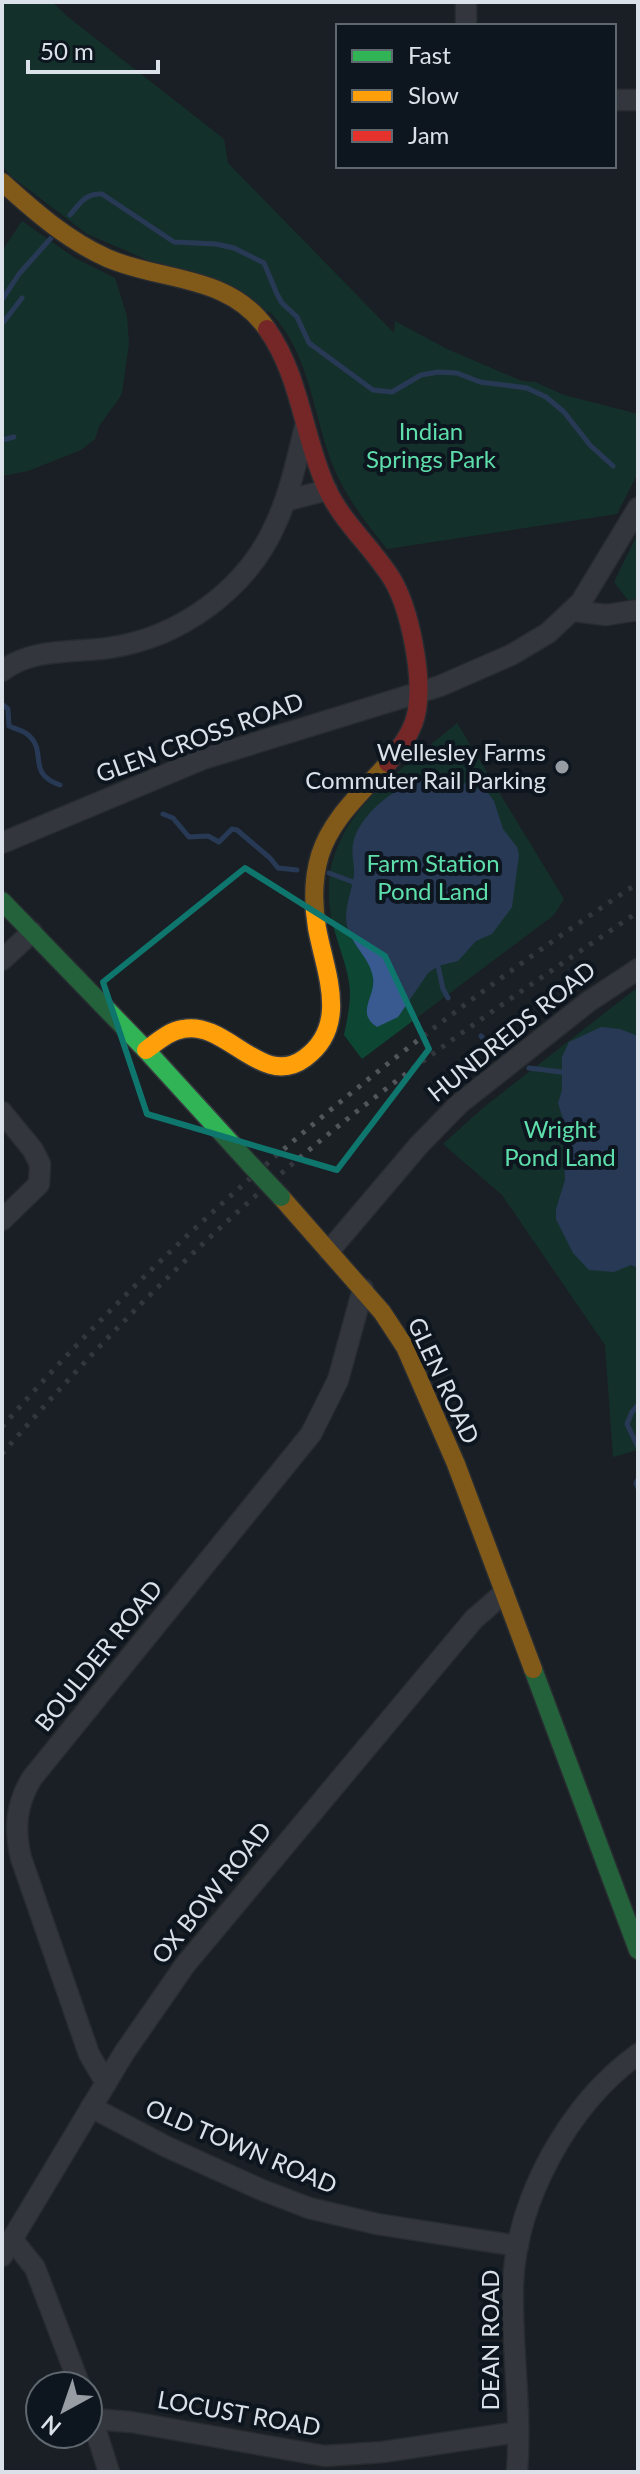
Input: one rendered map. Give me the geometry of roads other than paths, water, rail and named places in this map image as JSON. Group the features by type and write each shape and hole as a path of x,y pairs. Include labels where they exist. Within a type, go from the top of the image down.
{"street":[{"path":"466,2 466,24"},
{"path":"616,100 638,100"},
{"path":"2,182 55,226 100,255 134,267 211,286 250,309 271,332 286,356 305,427 327,490 342,518 389,576 401,597 408,622 419,693 416,716 406,738 339,816 321,853 316,887 316,923 333,1006 330,1025 321,1043 305,1058 286,1067 263,1062 198,1028 177,1030 146,1050"},
{"path":"2,671 34,655 132,643 191,619 219,599 249,567 269,537 285,501 305,427"},
{"path":"285,501 327,490"},
{"name":"GLEN CROSS ROAD","path":"2,843 203,759 419,693 462,678 511,655 548,633 574,611 593,586 638,508"},
{"path":"574,611 606,615 638,610"},
{"name":"GLEN ROAD","path":"2,901 146,1050 281,1197 390,1323 419,1375 456,1464 638,1950"},
{"path":"2,960 32,932"},
{"name":"HUNDREDS ROAD","path":"329,1251 419,1145 459,1104 588,1002 638,969"},
{"path":"2,1112 33,1150 40,1164 39,1184 2,1220"},
{"name":"BOULDER ROAD","path":"106,2083 92,2062 9,1831 32,1778 311,1434 338,1380 363,1289"},
{"name":"OX BOW ROAD","path":"7,2248 139,2030 205,1939 474,1619 504,1593"},
{"name":"DEAN ROAD","path":"517,2472 513,2283 518,2246 539,2183 571,2124 607,2079 638,2054"},
{"name":"OLD TOWN ROAD","path":"91,2107 167,2147 254,2187 309,2208 377,2224 518,2246"},
{"path":"7,2248 35,2268 74,2370"},
{"name":"LOCUST ROAD","path":"104,2416 325,2456 383,2452 518,2432"},
{"path":"102,2450 109,2472"}],"water":[{"name":"Farm Station Pond Land","path":"422,780 448,790 464,783 488,793 494,801 503,829 517,847 519,855 512,907 492,934 476,941 458,961 438,966 428,973 398,1017 377,1027 371,1022 367,1010 373,985 372,971 350,935 346,922 354,875 353,844 362,823 379,804 411,783"},
{"path":"601,1027 620,1029 638,1036 638,1268 631,1265 614,1272 589,1270 573,1253 556,1219 565,1180 564,1157 568,1135 558,1103 562,1090 562,1057 569,1042"}],"waterway":[{"path":"70,215 87,197 102,194 174,242 234,248 264,263 282,303 297,317 309,343 373,390 392,392 421,375 438,372 457,373 480,382 527,388 546,397 564,412 590,445 613,466"},
{"path":"2,300 19,274 52,237"},
{"path":"2,324 22,298"},
{"path":"2,440 14,437"},
{"path":"2,704 8,709 9,726 25,733 37,747 43,774 60,785"},
{"path":"163,814 173,818 189,837 208,836 219,842 232,829 237,830 278,868 297,870"},
{"path":"329,873 353,882"},
{"path":"438,966 448,998"},
{"path":"481,1036 493,1048"},
{"path":"529,1068 561,1072"},
{"path":"638,1405 627,1424 638,1447"},
{"path":"638,1479 638,1488"}],"railway":[{"path":"2,1427 146,1275 302,1134 466,1004 638,883"},
{"path":"2,1454 82,1365 166,1279 254,1197 381,1092 638,912"}],"place":[{"name":"Wellesley Farms Commuter Rail Parking","path":"562,767"}],"park label":[{"name":"Indian Springs Park","path":"431,446"},
{"name":"Wright Pond Land","path":"560,1144"}]}
